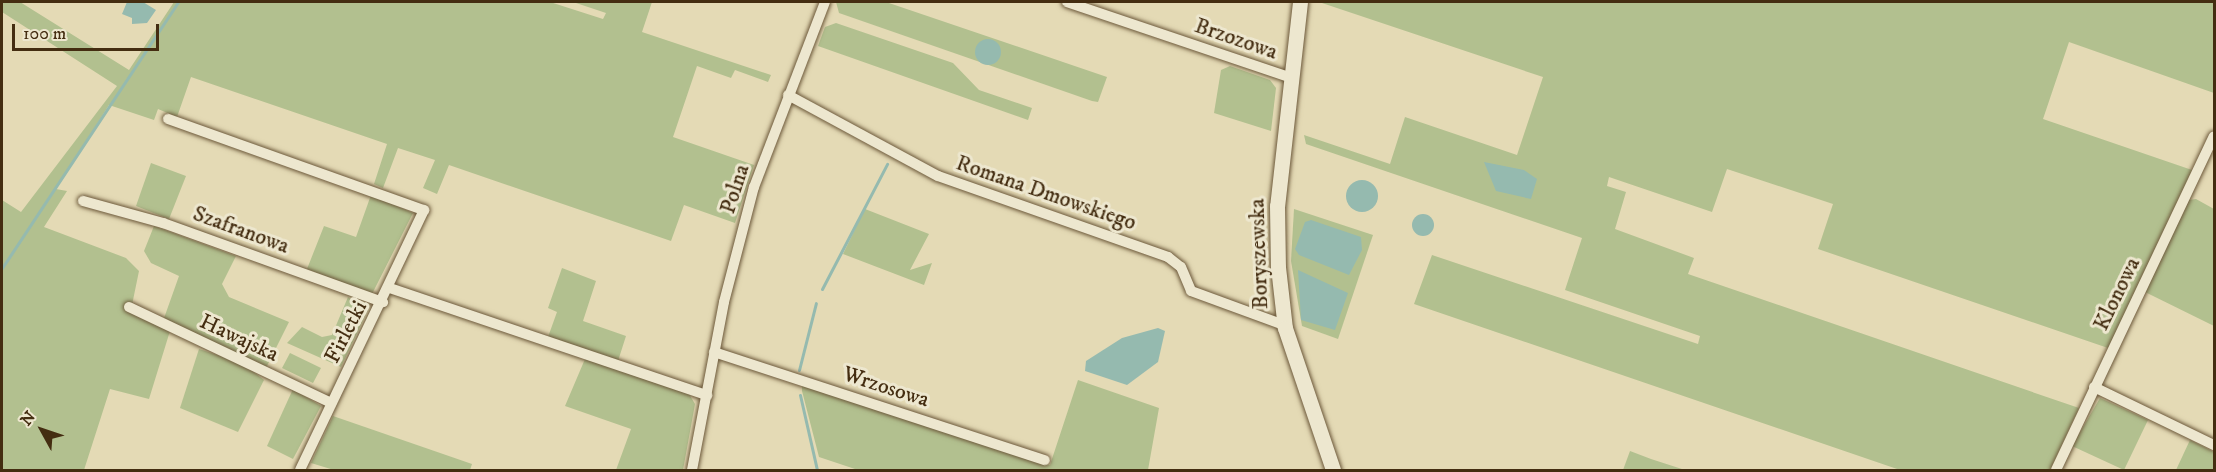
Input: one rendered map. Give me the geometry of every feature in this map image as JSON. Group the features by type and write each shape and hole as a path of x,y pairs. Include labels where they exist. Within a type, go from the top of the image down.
{"main road":[{"name":"Boryszewska","path":"1300,2 1277,206 1284,325 1311,418 1333,471"}],"street":[{"name":"Polna","path":"692,471 714,352 754,187 825,2"},
{"name":"Brzozowa","path":"1067,2 1291,78"},
{"name":"Romana Dmowskiego","path":"788,95 938,176 1168,257 1181,267 1191,291 1284,325"},
{"name":"Firletki","path":"168,119 424,210 390,288 300,471"},
{"name":"Klonowa","path":"2055,471 2214,136"},
{"name":"Szafranowa","path":"83,201 163,223 383,302"},
{"path":"390,288 707,395"},
{"name":"Hawajska","path":"129,307 332,404"},
{"name":"Wrzosowa","path":"714,352 1046,460"},
{"path":"2094,387 2214,445"}],"green space":[{"path":"2,2 20,2 129,70 174,2 550,2 603,19 606,13 573,2 652,2 642,32 771,75 768,82 735,70 731,78 697,66 673,137 754,165 735,223 684,205 671,241 449,165 437,194 423,188 435,160 398,148 383,188 374,184 387,144 191,77 177,117 158,109 154,120 109,105 56,189 67,191 44,227 126,258 139,271 132,305 170,331 149,399 110,389 84,470 2,470 2,200 21,212 117,86 2,12"},
{"path":"836,2 886,2 1107,77 1098,102 1092,101 839,13"},
{"path":"1319,2 2214,2 2214,93 2069,42 2043,119 2192,170 2108,348 1818,249 1833,204 1727,169 1712,212 1609,177 1607,186 1626,192 1615,229 1694,258 1688,274 2079,408 2050,470 1900,470 1414,304 1432,255 1698,344 1700,336 1565,290 1582,238 1306,144 1304,135 1390,164 1405,117 1517,155 1543,77"},
{"path":"836,23 953,63 979,90 1032,108 1028,120 818,46 825,27"},
{"path":"1230,66 1270,80 1276,88 1271,131 1214,113 1221,70"},
{"path":"151,163 186,176 169,219 136,206"},
{"path":"371,195 413,213 372,294 307,269 324,226 356,237"},
{"path":"2196,199 2214,209 2214,326 2145,292 2189,200"},
{"path":"865,209 929,234 910,270 932,263 924,285 843,254"},
{"path":"1294,209 1373,235 1338,339 1302,326 1291,261"},
{"path":"154,226 236,256 222,284 229,297 289,322 266,368 163,321 179,276 151,263 144,251"},
{"path":"562,268 596,281 583,321 626,336 618,361 548,337 557,312 548,308"},
{"path":"348,297 368,310 341,367 287,343 302,327 322,337 332,335"},
{"path":"199,349 242,363 264,380 238,432 180,408"},
{"path":"290,353 321,368 313,383 282,368"},
{"path":"585,359 689,394 695,404 683,470 616,470 631,429 565,406"},
{"path":"1078,380 1159,408 1148,470 858,470 819,457 802,391 802,385 1050,465"},
{"path":"293,389 321,406 293,459 267,446"},
{"path":"2100,398 2148,420 2124,470 2072,446"},
{"path":"333,416 472,464 470,470 334,470 311,463"},
{"path":"2190,440 2214,452 2214,470 2176,470"},
{"path":"1630,451 1651,459 1685,470 1623,470"}],"water":[{"path":"127,2 143,2 156,10 147,23 132,24 132,18 122,14"},
{"path":"988,39 997,43 1001,52 997,61 988,65 979,61 975,52 979,43"},
{"path":"1484,162 1524,170 1537,179 1531,199 1496,191"},
{"path":"1362,180 1373,185 1378,196 1373,207 1362,212 1351,207 1346,196 1351,185"},
{"path":"1419,214 1427,214 1434,221 1434,229 1427,236 1419,236 1412,229 1412,221"},
{"path":"1311,220 1361,237 1362,250 1349,275 1299,255 1295,249 1305,222"},
{"path":"1298,270 1348,293 1335,330 1301,320"},
{"path":"1158,328 1165,331 1158,362 1127,385 1085,371 1086,361 1122,338"}],"waterway":[{"path":"2,268 178,2"},
{"path":"822,289 887,164"},
{"path":"799,370 816,303"},
{"path":"800,395 817,470"}]}
